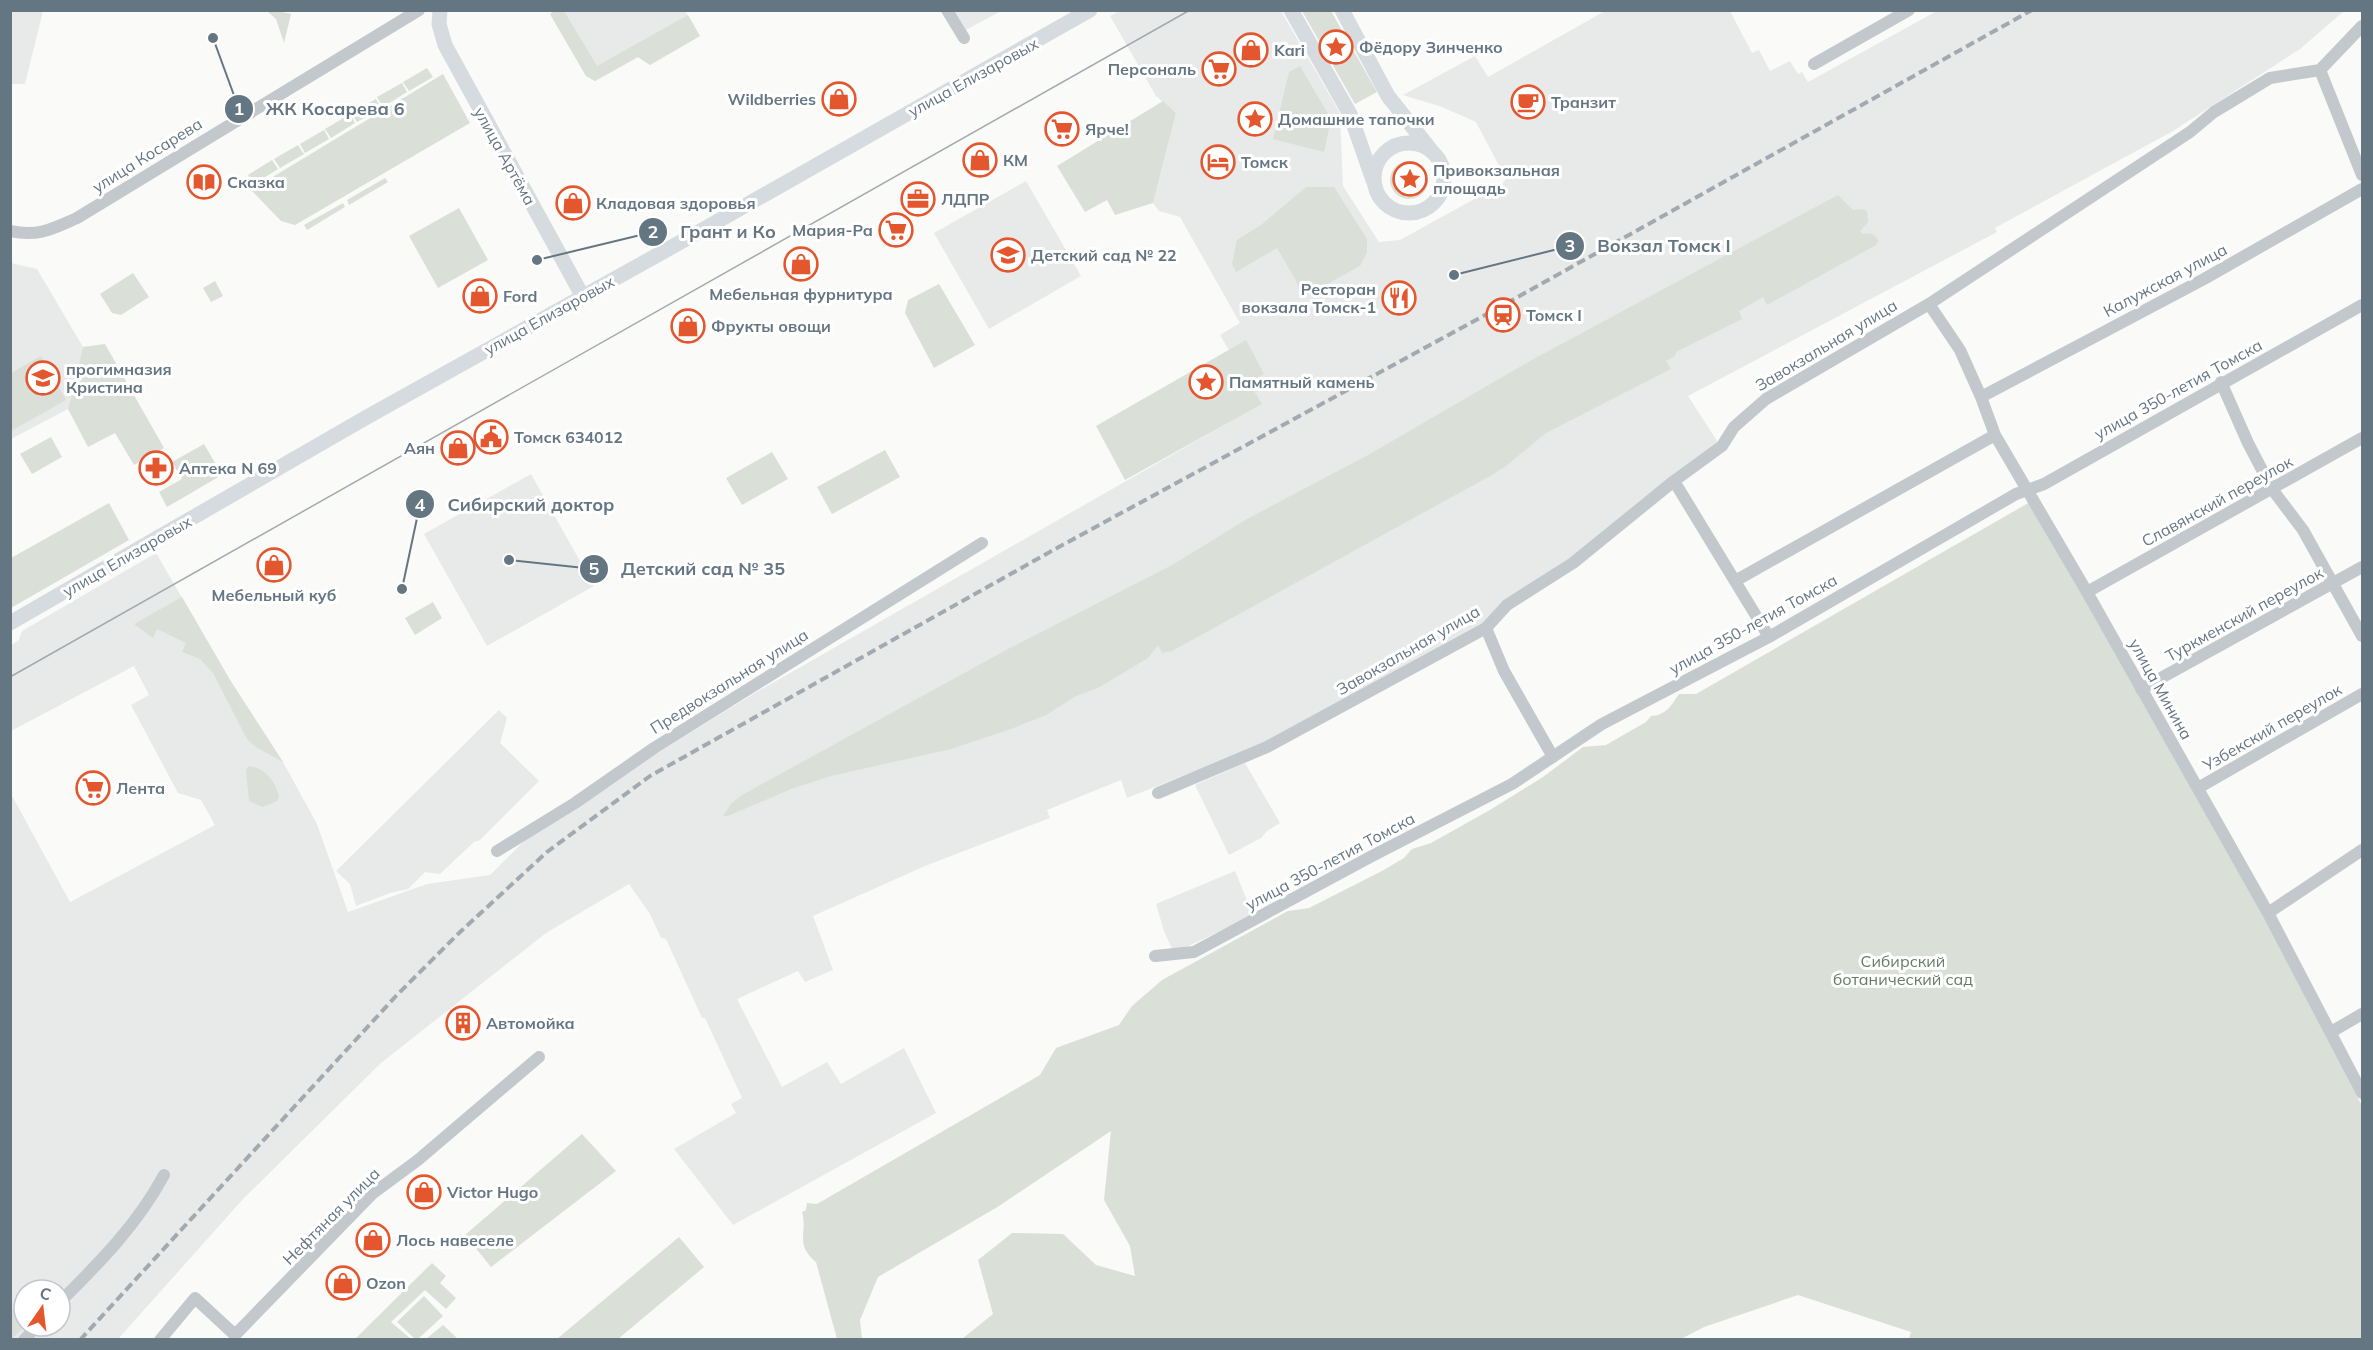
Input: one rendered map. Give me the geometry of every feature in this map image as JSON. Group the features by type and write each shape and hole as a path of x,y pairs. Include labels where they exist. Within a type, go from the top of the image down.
{"main road":[{"name":"улица Артёма","path":"440,10 439,24 445,45 583,297"},
{"name":"улица Елизаровых","path":"10,623 358,422 1089,10"},
{"path":"1291,10 1350,114 1375,186 1383,201 1396,211 1414,213 1430,206 1441,192 1444,182 1442,167 1388,96 1341,10"},
{"path":"1375,186 1374,176 1378,162 1391,148 1415,144 1432,152"}],"street":[{"name":"улица Косарева","path":"10,231 27,235 46,232 77,218 419,10"},
{"path":"947,10 964,38"},
{"path":"1814,64 1909,10"},
{"path":"2362,26 2320,70 2362,175"},
{"name":"Завокзальная улица","path":"1158,793 1267,747 1486,628 1507,606 1573,562 1674,481 1722,446 1734,427 1766,399 1929,304 2190,132 2214,112 2260,83 2270,78 2320,70"},
{"name":"Калужская улица","path":"1981,397 2204,279 2362,189"},
{"name":"улица Минина","path":"1929,304 1960,350 1995,435 2087,592 2268,913 2362,1093"},
{"name":"улица 350-летия Томска","path":"1155,956 1194,952 1512,784 1602,724 1769,637 2016,494 2044,484 2221,382 2362,305"},
{"path":"2221,382 2248,443 2272,489 2302,530 2362,636"},
{"path":"1735,581 1995,435"},
{"name":"Славянский переулок","path":"2087,592 2362,438"},
{"path":"1674,481 1769,637"},
{"name":"Предвокзальная улица","path":"497,851 575,803 654,748 982,543"},
{"name":"Туркменский переулок","path":"2141,689 2362,567"},
{"path":"1486,628 1504,671 1553,757"},
{"name":"Узбекский переулок","path":"2198,789 2362,694"},
{"path":"2268,913 2362,850"},
{"path":"2331,1032 2362,1014"},
{"name":"Нефтяная улица","path":"160,1340 195,1298 235,1335 372,1194 418,1160 539,1057"},
{"path":"72,1290 115,1247 149,1202 164,1175"}],"shaded area":[{"path":"556,10 685,11 700,36 650,65 638,57 595,81 586,76 550,14"},
{"path":"10,11 43,11 25,84 11,84"},
{"path":"955,11 1001,11 966,30"},
{"path":"1120,11 1281,11 1340,113 1343,186 1379,242 1400,240 1489,191 1496,192 1506,179 1476,122 1442,107 1403,95 1475,56 1488,77 1605,11 1730,11 1752,53 1759,50 1770,71 1790,61 1798,74 1802,72 1808,82 1937,11 2344,11 2300,49 2173,131 1995,228 1997,232 1688,396 1719,444 1571,560 1484,624 1268,742 1127,798 1121,780 1047,810 1050,818 925,866 813,916 833,970 805,982 798,971 737,999 782,1087 827,1062 841,1084 904,1048 936,1113 733,1225 674,1149 736,1113 731,1104 742,1098 666,939 661,938 650,914 629,884 546,933 381,1063 244,1198 118,1339 11,1339 10,792 70,902 215,825 201,800 178,793 131,705 149,695 134,666 11,731 11,645 19,640 22,631 156,553 230,680 283,762 317,824 348,912 427,884 490,875 524,841 644,761 755,693 1261,404 1220,335 1240,323 1180,217 1159,211 1153,203 1176,113 1156,96 1110,16"},
{"name":"Детский сад № 22","path":"1026,181 1081,276 989,329 934,233"},
{"name":"прогимназия Кристина","path":"11,263 37,269 83,347 68,409 11,439"},
{"path":"531,474 594,586 487,646 424,534"},
{"path":"499,710 507,718 500,743 539,781 480,840 474,842 440,874 425,872 408,889 356,906 350,884 336,871"},
{"path":"1245,763 1280,823 1261,838 1229,855 1195,785"},
{"path":"1235,871 1253,915 1174,953 1164,931 1156,904"}],"green space":[{"path":"556,10 564,11 597,66 688,15 700,36 650,65 638,57 595,81 586,76 550,14"},
{"path":"267,11 291,14 284,43 276,19"},
{"path":"1302,11 1331,11 1377,92 1355,104"},
{"path":"1300,66 1331,119 1324,152 1273,139 1289,72"},
{"path":"427,68 433,77 409,91 403,82"},
{"path":"443,74 470,123 295,225 281,221 251,190"},
{"path":"402,83 407,92 383,107 377,97"},
{"path":"376,99 381,108 357,122 351,113"},
{"path":"1163,101 1176,113 1153,203 1115,215 1107,200 1085,212 1057,166"},
{"path":"350,114 355,123 331,138 325,129"},
{"path":"324,130 329,139 305,153 300,144"},
{"path":"298,145 304,154 280,168 274,159"},
{"path":"272,160 278,169 254,184 248,175"},
{"path":"1409,161 1422,167 1428,180 1422,193 1409,199 1396,193 1390,180 1396,167"},
{"path":"385,178 388,182 349,205 347,200"},
{"path":"1306,187 1334,187 1367,239 1367,252 1360,266 1305,296 1277,248 1236,272 1232,264 1237,240 1261,225"},
{"path":"1838,195 1853,210 1867,211 1868,222 1860,231 1862,234 1874,235 1878,241 1876,245 1767,305 1763,297 1739,311 1742,319 1676,352 1675,356 1666,361 1671,369 1546,433 1506,466 1490,476 1172,651 1162,653 1158,645 1148,658 1098,688 1076,696 1046,715 951,749 831,776 723,816 731,804 742,795 1008,649 1174,564 1247,519 1370,454 1530,361"},
{"path":"343,203 345,207 307,230 304,225"},
{"path":"459,208 488,260 438,288 409,236"},
{"path":"133,273 149,297 121,315 112,313 100,294"},
{"path":"215,281 223,296 211,302 203,288"},
{"path":"939,284 975,345 934,368 905,313 908,300"},
{"path":"1246,340 1264,374 1249,383 1262,404 1125,480 1096,426"},
{"path":"105,344 164,448 134,465 115,433 88,447 68,409 83,347"},
{"path":"41,356 66,400 11,431 11,373"},
{"path":"51,437 62,457 32,474 20,454"},
{"path":"204,444 222,475 167,507 159,492 182,479 172,462"},
{"path":"885,450 900,477 832,514 817,487"},
{"path":"772,452 788,479 742,505 726,478"},
{"name":"Сибирский ботанический сад","path":"2030,502 2264,917 2362,1106 2362,1339 1909,1339 1911,1332 1798,1295 1704,1327 1681,1339 962,1339 993,1314 978,1260 1012,1233 1063,1234 1096,1265 1135,1276 1130,1246 1104,1200 1111,1131 999,1206 878,1277 860,1320 862,1339 837,1339 816,1262 803,1244 802,1212 806,1210 807,1203 817,1204 1040,1075 1056,1048 1119,1025 1132,1006 1162,980 1288,911 1309,908 1382,871 1404,858 1412,849 1431,843 1490,810 1543,777 1583,747 1606,745 1646,722 1651,716 1664,712 1679,694 1696,694"},
{"path":"109,503 129,540 11,608 11,558"},
{"path":"182,597 230,680 283,762 256,747 247,739 213,673 200,659 182,652 186,643 157,629 153,638 134,624"},
{"path":"433,602 442,618 415,635 405,618"},
{"path":"248,766 259,769 272,780 279,796 277,801 263,807 249,801 246,771"},
{"path":"582,1134 616,1171 491,1267 465,1235"},
{"path":"679,1237 704,1267 618,1339 557,1339"},
{"path":"432,1263 446,1276 440,1283 456,1298 446,1309 425,1290 391,1322 411,1339 355,1339"},
{"path":"424,1296 443,1316 418,1339 415,1339 397,1322"},
{"path":"12,1310 11,1339 11,1311"},
{"path":"443,1325 458,1339 426,1339"}],"tram line":[{"path":"10,677 1190,10"}],"railway":[{"path":"80,1340 396,996 459,933 547,852 650,776 1057,548 1498,308 2032,10"}],"place":[{"name":"ЖК Косарева 6","path":"213,38"},
{"name":"Фёдору Зинченко","path":"1336,47"},
{"name":"Kari","path":"1251,50"},
{"name":"Персональ","path":"1219,69"},
{"name":"Wildberries","path":"839,99"},
{"name":"Транзит","path":"1528,102"},
{"name":"Домашние тапочки","path":"1255,119"},
{"name":"Ярче!","path":"1062,129"},
{"name":"КМ","path":"980,160"},
{"name":"Томск","path":"1218,162"},
{"name":"Привокзальная площадь","path":"1410,179"},
{"name":"Сказка","path":"204,182"},
{"name":"ЛДПР","path":"918,199"},
{"name":"Кладовая здоровья","path":"573,203"},
{"name":"Мария-Ра","path":"896,230"},
{"name":"Детский сад № 22","path":"1008,255"},
{"name":"Грант и Ко","path":"537,260"},
{"name":"Мебельная фурнитура","path":"801,264"},
{"name":"Вокзал Томск I","path":"1454,275"},
{"name":"Ford","path":"480,296"},
{"name":"Ресторан вокзала Томск-1","path":"1399,298"},
{"name":"Томск I","path":"1503,315"},
{"name":"Фрукты овощи","path":"688,326"},
{"name":"прогимназия Кристина","path":"43,378"},
{"name":"Памятный камень","path":"1206,382"},
{"name":"Томск 634012","path":"491,437"},
{"name":"Аян","path":"458,448"},
{"name":"Аптека N 69","path":"156,468"},
{"name":"Детский сад № 35","path":"509,560"},
{"name":"Мебельный куб","path":"274,565"},
{"name":"Сибирский доктор","path":"402,589"},
{"name":"Лента","path":"93,788"},
{"name":"Автомойка","path":"463,1023"},
{"name":"Victor Hugo","path":"424,1192"},
{"name":"Лось навеселе","path":"373,1240"},
{"name":"Ozon","path":"343,1283"}]}
